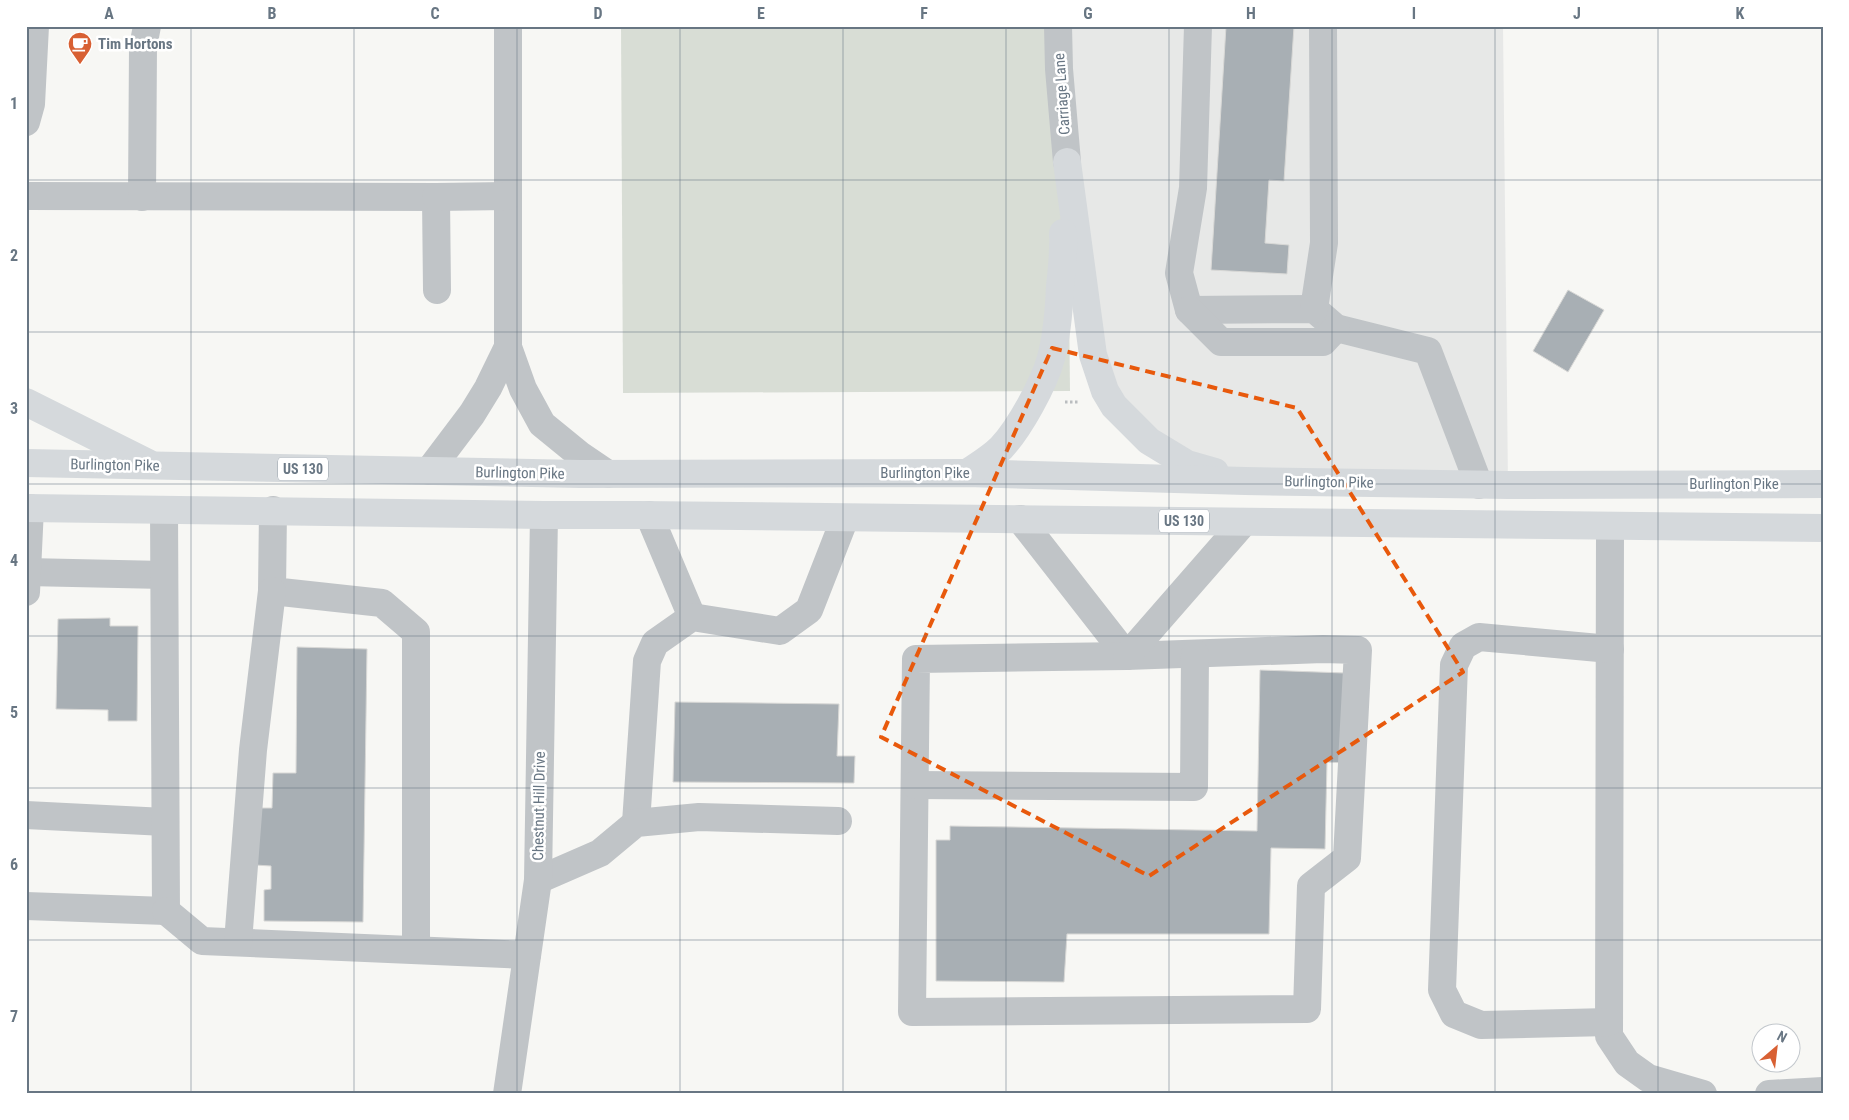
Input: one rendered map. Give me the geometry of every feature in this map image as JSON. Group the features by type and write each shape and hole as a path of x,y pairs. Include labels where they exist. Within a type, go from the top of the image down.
{"highway":[{"path":"967,473 988,460 1014,431 1037,392 1050,359 1059,305 1067,162"},
{"path":"1067,162 1093,355 1105,391 1114,406 1149,441 1169,455 1187,464 1245,481"},
{"path":"26,402 154,466"},
{"name":"Burlington Pike","path":"26,464 608,474 967,473 1245,481 1479,484 1823,484"},
{"name":"US 130","path":"28,508 1823,528"}],"street":[{"path":"26,122 31,104 35,26"},
{"path":"508,26 508,347 523,389 542,424 580,455 608,474"},
{"name":"Carriage Lane","path":"1058,26 1059,69 1067,162"},
{"path":"1198,26 1193,188 1179,273 1189,310 1221,342 1323,342 1336,328"},
{"path":"1314,308 1324,242 1323,26"},
{"path":"142,33 142,197"},
{"path":"26,196 508,196"},
{"path":"436,197 437,290"},
{"path":"1189,310 1314,308 1336,328 1428,351 1479,484"},
{"path":"429,471 472,414 488,388 508,347"},
{"path":"28,508 27,582 164,575"},
{"path":"164,510 166,911"},
{"path":"238,942 253,750 272,591 273,510"},
{"name":"Chestnut Hill Drive","path":"507,1094 538,880 544,515"},
{"path":"650,515 692,616"},
{"path":"636,823 647,661 655,644 692,616 780,631 809,610 845,518"},
{"path":"1020,520 1127,656"},
{"path":"1127,656 1244,522"},
{"path":"1610,527 1609,1036 1627,1063 1648,1078 1703,1094"},
{"path":"272,591 382,602 416,632 416,950"},
{"path":"1609,1022 1481,1025 1454,1014 1442,990 1454,665 1463,646 1479,637 1610,649"},
{"path":"1323,649 1358,650 1347,858 1311,886 1307,1009 912,1012 916,659 1127,656 1323,649"},
{"path":"915,785 1194,786 1195,654"},
{"path":"26,815 165,822"},
{"path":"538,880 600,852 636,823 699,817 838,822"},
{"path":"26,906 166,911 202,941 527,955"},
{"path":"1769,1094 1823,1090"}],"highlighted area":[{"path":"1052,348 1297,408 1463,672 1149,876 881,737"}],"shaded area":[{"path":"621,26 1066,26 1070,391 623,393"},
{"path":"1063,26 1503,26 1508,485 1245,481 1187,464 1098,374"}],"building":[{"path":"1226,26 1294,26 1284,181 1269,180 1265,243 1289,245 1287,274 1211,270"},
{"path":"1568,290 1604,310 1568,372 1533,351"},
{"path":"110,618 110,626 138,626 137,721 108,721 108,710 56,709 58,619"},
{"path":"297,647 367,649 363,922 264,921 264,890 271,889 271,866 255,865 256,808 272,808 273,773 296,773"},
{"path":"1260,670 1345,673 1344,763 1327,762 1325,849 1271,848 1269,934 1067,934 1064,982 936,981 936,840 950,840 950,826 1257,831"},
{"path":"675,702 839,704 837,756 855,756 854,783 673,782"}],"place":[{"name":"Tim Hortons","path":"80,65"}]}
